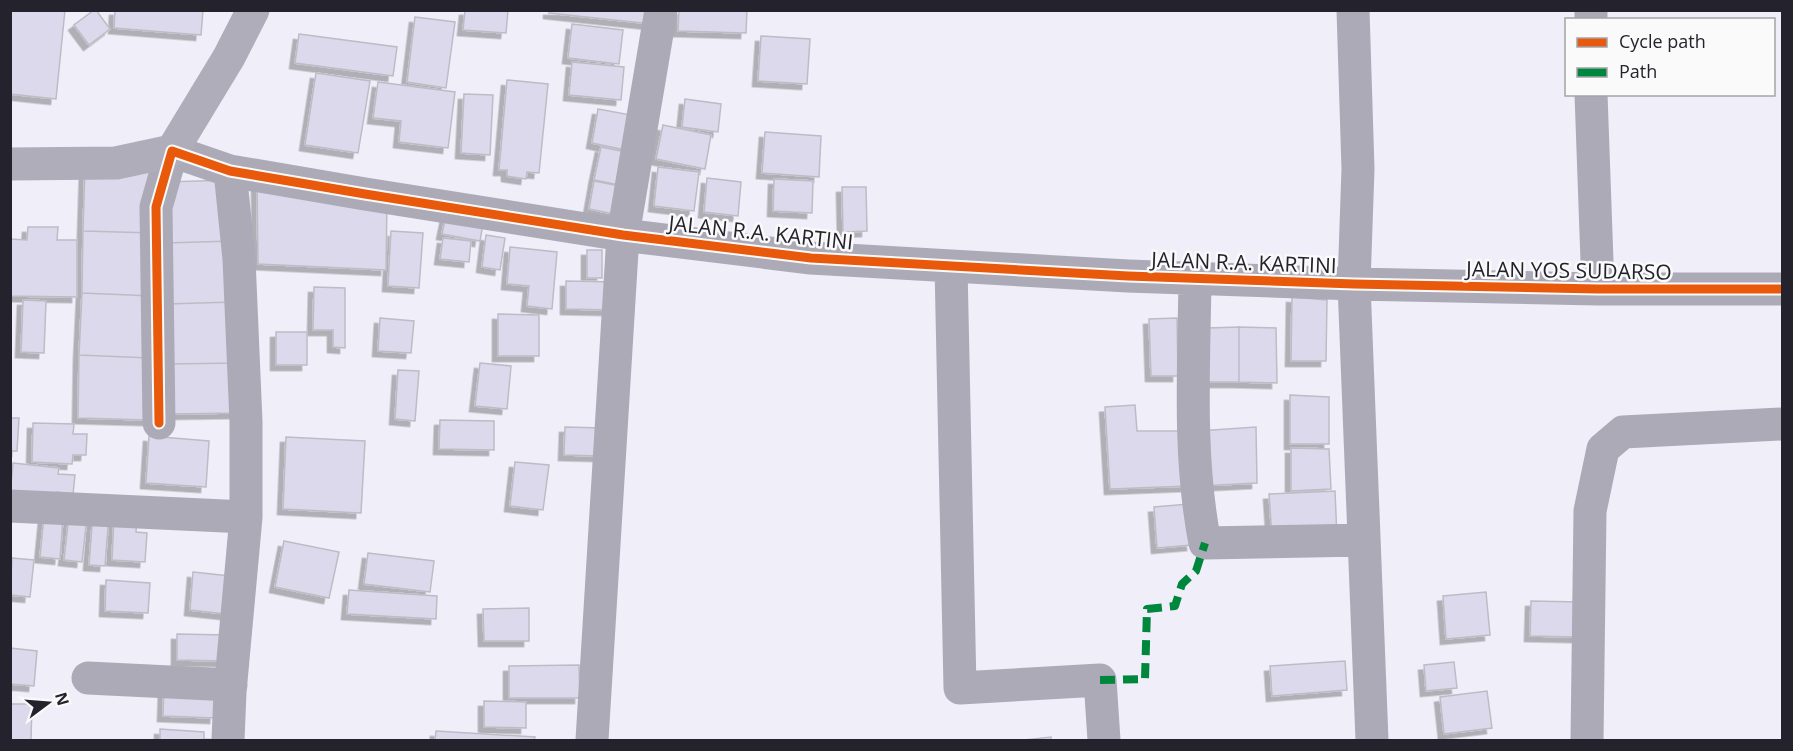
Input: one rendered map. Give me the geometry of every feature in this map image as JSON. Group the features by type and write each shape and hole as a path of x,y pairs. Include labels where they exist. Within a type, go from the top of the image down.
{"main road":[{"path":"10,164 116,163 172,151 229,57 254,10"}],"street":[{"path":"592,741 623,235 661,10"},
{"path":"1353,10 1358,169 1354,284 1372,741"},
{"path":"1591,96 1598,289"},
{"name":"JALAN R.A. KARTINI","path":"172,151 230,171 623,235 811,258 1354,284"},
{"path":"159,423 155,214 159,192 172,151"},
{"path":"228,741 246,517 246,422 240,282 230,171"},
{"path":"951,266 960,688 1100,680 1104,741"},
{"path":"1195,278 1193,420 1196,485 1205,543 1364,540"},
{"name":"JALAN YOS SUDARSO","path":"1354,284 1598,289 1782,289"},
{"path":"1587,741 1590,511 1603,449 1623,432 1782,424"},
{"path":"10,506 246,517"},
{"path":"88,678 231,685"}],"building":[{"path":"10,10 65,10 56,99 10,94"},
{"path":"94,10 110,29 89,45 74,25"},
{"path":"115,10 203,10 201,35 114,28"},
{"path":"465,10 508,10 506,33 463,30"},
{"path":"549,10 654,10 652,24 549,13"},
{"path":"679,10 747,10 746,33 678,31"},
{"path":"415,17 455,22 446,88 407,82"},
{"path":"572,24 623,30 619,64 568,58"},
{"path":"299,34 397,47 393,76 295,63"},
{"path":"761,36 810,39 807,84 758,81"},
{"path":"572,62 624,67 621,100 569,95"},
{"path":"316,73 370,81 358,153 305,145"},
{"path":"507,80 548,84 539,173 527,172 526,179 507,176 507,170 499,170"},
{"path":"378,82 455,92 448,148 399,142 401,121 373,118"},
{"path":"464,94 493,95 490,155 461,153"},
{"path":"685,99 721,104 718,132 682,127"},
{"path":"598,109 642,117 635,152 592,143"},
{"path":"663,125 711,135 705,169 656,159"},
{"path":"765,132 821,136 819,177 762,173"},
{"path":"601,147 636,154 630,187 594,180"},
{"path":"658,167 699,172 694,211 654,206"},
{"path":"85,168 155,171 153,233 83,231"},
{"path":"707,178 741,182 738,216 704,212"},
{"path":"257,179 387,200 386,270 258,264"},
{"path":"774,179 813,181 812,213 773,211"},
{"path":"230,180 232,241 166,243 165,182"},
{"path":"594,181 630,188 624,216 589,209"},
{"path":"842,187 866,187 867,231 843,232"},
{"path":"447,210 484,217 480,241 442,234"},
{"path":"28,227 58,227 57,240 77,240 77,297 10,296 10,239 27,240"},
{"path":"83,231 153,233 152,296 82,293"},
{"path":"391,231 423,233 419,288 388,286"},
{"path":"486,235 505,238 500,270 482,267"},
{"path":"443,238 471,241 469,262 440,259"},
{"path":"232,241 233,302 168,304 166,243"},
{"path":"510,247 557,252 552,309 527,306 529,286 507,284"},
{"path":"587,250 602,250 602,278 587,278"},
{"path":"566,281 614,282 614,310 566,309"},
{"path":"314,287 345,288 345,348 333,347 333,330 313,330"},
{"path":"82,293 152,296 150,358 79,355"},
{"path":"1292,297 1327,300 1326,361 1291,361"},
{"path":"23,300 46,301 44,353 21,352"},
{"path":"233,302 235,363 170,364 168,304"},
{"path":"498,314 539,315 539,356 498,356"},
{"path":"380,318 414,321 411,353 378,351"},
{"path":"1177,318 1178,376 1151,376 1149,319"},
{"path":"1239,327 1239,382 1205,382 1208,328"},
{"path":"1239,327 1276,328 1277,383 1239,382"},
{"path":"276,332 307,332 307,365 276,365"},
{"path":"79,355 150,358 148,420 78,418"},
{"path":"235,363 236,413 171,414 170,364"},
{"path":"480,363 511,366 507,409 475,406"},
{"path":"398,370 419,371 415,421 395,419"},
{"path":"1290,395 1329,397 1329,444 1290,444"},
{"path":"1135,405 1137,431 1186,431 1188,486 1110,489 1105,407"},
{"path":"10,418 19,418 17,451 10,451"},
{"path":"440,420 494,421 494,450 439,449"},
{"path":"33,423 74,424 73,434 87,434 86,455 73,455 72,464 32,462"},
{"path":"565,427 602,428 602,456 564,455"},
{"path":"1256,427 1257,483 1199,486 1198,431"},
{"path":"149,436 209,441 206,487 146,483"},
{"path":"286,437 365,441 361,513 283,509"},
{"path":"1291,448 1329,449 1331,489 1291,491"},
{"path":"515,462 549,465 543,510 510,506"},
{"path":"13,463 59,468 58,474 75,475 73,494 57,492 55,501 10,497"},
{"path":"1335,491 1337,538 1272,537 1269,494"},
{"path":"1189,504 1192,545 1157,548 1154,507"},
{"path":"93,513 109,514 105,566 89,565"},
{"path":"69,515 87,517 82,562 64,560"},
{"path":"44,516 63,518 60,559 40,557"},
{"path":"114,518 137,519 136,532 147,533 145,562 112,560"},
{"path":"284,541 339,552 329,598 275,587"},
{"path":"368,553 434,561 430,592 364,584"},
{"path":"12,558 34,560 30,597 10,595"},
{"path":"193,572 239,577 235,615 190,610"},
{"path":"106,580 150,583 148,613 105,611"},
{"path":"349,590 437,596 436,619 347,614"},
{"path":"1486,592 1490,635 1446,639 1443,596"},
{"path":"1531,601 1579,602 1578,637 1530,636"},
{"path":"529,608 529,641 484,641 483,609"},
{"path":"177,634 227,635 227,661 177,660"},
{"path":"10,648 37,651 34,686 10,684"},
{"path":"1345,661 1347,690 1272,696 1270,666"},
{"path":"1454,662 1457,688 1426,691 1424,665"},
{"path":"579,665 580,698 509,698 509,666"},
{"path":"164,687 217,689 215,718 163,716"},
{"path":"1487,691 1492,728 1444,734 1440,697"},
{"path":"484,701 526,702 526,728 484,727"},
{"path":"10,704 32,704 31,740 10,740"},
{"path":"160,729 204,732 204,739 220,740 160,740"},
{"path":"436,731 535,737 534,740 435,740"},
{"path":"1051,737 1051,740 1024,740"}],"marked path":[{"path":"1100,680 1145,679 1147,609 1175,606 1182,584 1196,571 1205,543"}],"cycle path":[{"path":"159,423 156,207 172,151 230,171 365,194 623,235 811,258 1128,276 1354,284 1598,289 1782,289"}]}
